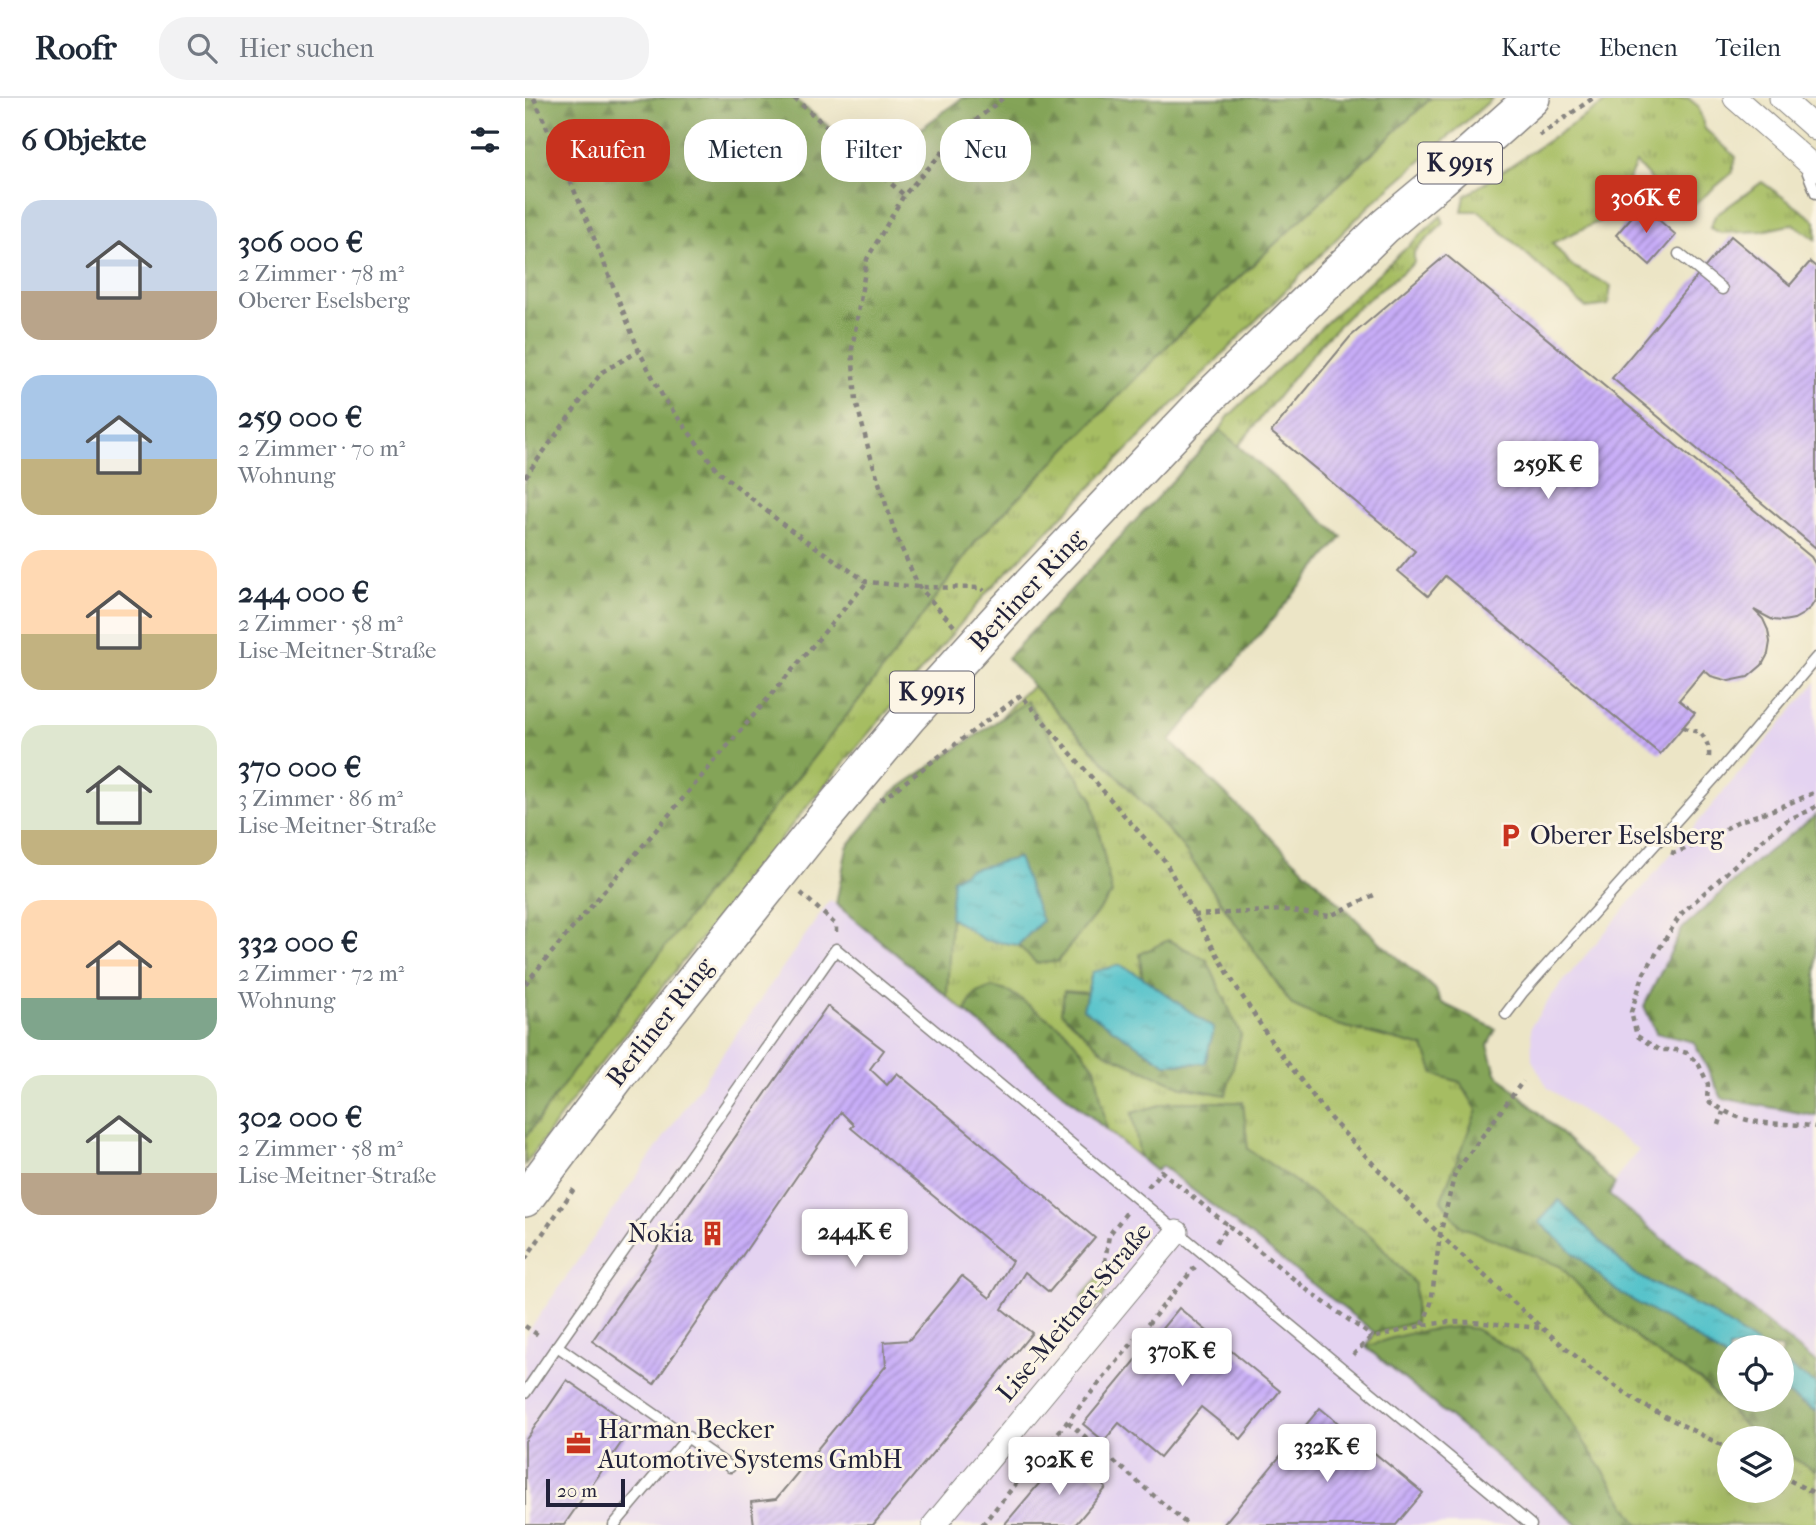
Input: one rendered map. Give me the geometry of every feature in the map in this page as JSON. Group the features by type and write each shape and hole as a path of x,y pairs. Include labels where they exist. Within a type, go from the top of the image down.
{"main road":[{"name":"Berliner Ring","path":"525,1199 619,1074 789,861 908,718 1007,609 1206,400 1385,226 1532,98"}],"street":[{"path":"1735,98 1809,164"},
{"path":"1781,98 1816,129"},
{"name":"Lise-Meitner-Straße","path":"934,1525 1177,1232"}],"lane":[{"path":"1809,164 1816,193"},
{"path":"1679,254 1722,289"},
{"path":"1506,1014 1717,775 1816,657"},
{"path":"525,1392 836,948 1531,1525"},
{"path":"557,1346 730,1467"},
{"path":"614,1525 688,1437"}],"path":[{"path":"534,98 585,213 639,351 664,399 718,471 785,526 867,582 981,589 1007,609"},
{"path":"794,98 904,195"},
{"path":"957,630 919,587 896,536 856,401 852,349 867,260 904,195 958,135 1003,98"},
{"path":"525,477 602,372 639,351"},
{"path":"525,984 867,582"},
{"path":"873,806 1021,695 1165,861 1232,980 1271,1041 1330,1118 1440,1235 1542,1328 1590,1368 1641,1404 1717,1443"},
{"path":"1683,727 1700,732 1705,739 1709,750 1709,767 1717,775"},
{"path":"1654,846 1674,853 1699,844 1737,822 1816,792"},
{"path":"1816,806 1789,819 1769,834 1681,914 1644,973 1632,1012 1637,1036 1659,1050 1687,1053 1699,1065 1708,1084 1707,1100 1723,1112 1758,1122 1799,1123 1816,1127"},
{"path":"801,892 836,925 836,948"},
{"path":"1194,915 1284,911 1331,916 1374,895"},
{"path":"1423,1325 1431,1304 1440,1235 1455,1173 1523,1081"},
{"path":"1719,1125 1723,1112"},
{"path":"1161,1171 1331,1308 1373,1337"},
{"path":"982,1525 1229,1226"},
{"path":"1341,1368 1369,1339 1423,1325 1473,1322 1542,1328"},
{"path":"1068,1422 1188,1525"},
{"path":"1794,1483 1816,1494"}],"shaded area":[{"path":"1816,682 1816,1363 1794,1345 1794,1335 1782,1335 1608,1194 1639,1150 1548,1088 1532,1060 1531,1026 1553,994"},
{"path":"830,900 1156,1171 1161,1165 1375,1333 1366,1347 1578,1525 525,1525 525,1336"}],"green space":[{"path":"525,98 793,98 821,120 821,182 926,182 926,125 962,98 1431,98 1183,330 977,540 892,658 626,998 525,1138"},
{"path":"1431,98 1493,98 1369,206 989,590 800,815 579,1091 525,1165 525,1138 626,998 892,658 977,540 1183,330"},
{"path":"1612,98 1688,98 1698,106 1705,129 1736,157 1732,173 1689,209 1673,204 1636,163 1623,192 1602,220 1552,243 1572,266 1611,286 1608,305 1586,308 1479,211 1462,211 1465,196"},
{"path":"1762,182 1816,221 1816,240 1794,224 1762,231 1721,233 1710,228 1715,216"},
{"path":"1441,216 1444,223 1414,252 1414,263 1353,311 1323,341 1238,446 1220,430 1228,417"},
{"path":"1220,430 1342,537 1170,741 1384,946 1435,989 1442,1003 1496,1029 1488,1045 1496,1073 1615,1184 1609,1195 1782,1335 1743,1335 1709,1312 1632,1273 1559,1200 1539,1222 1617,1291 1717,1353 1717,1397 1700,1380 1663,1358 1602,1310 1560,1266 1460,1226 1441,1200 1477,1110 1460,1082 1434,1074 1424,1047 1334,1024 1292,1005 1179,842 1007,658"},
{"path":"1033,686 1179,842 1292,1005 1334,1024 1424,1047 1434,1074 1460,1082 1478,1110 1441,1200 1460,1225 1560,1266 1663,1358 1700,1380 1717,1397 1717,1412 1731,1412 1745,1426 1717,1426 1717,1503 1794,1503 1794,1459 1816,1471 1816,1525 1578,1525 1366,1347 1375,1332 1162,1166 1156,1171 836,904 1021,695"},
{"path":"1027,701 1092,798 1112,894 1057,962 1036,963 1018,945 1042,921 953,879 947,996 836,904 847,847 891,793"},
{"path":"1816,815 1816,1116 1722,1098 1694,1042 1656,1033 1644,1006 1682,929 1755,862"},
{"path":"1168,940 1207,960 1241,1035 1226,1095 1182,1087 1105,1053 1061,1012 1064,991 1087,993 1083,1009 1166,1064 1205,1063 1214,1029 1142,977 1140,954"},
{"path":"992,987 1010,992 1066,1031 1095,1067 1107,1130 966,1012 974,995"},
{"path":"1170,1102 1243,1102 1248,1149 1373,1237 1415,1284 1415,1322 1375,1333 1162,1166 1156,1171 1140,1158 1132,1113"},
{"path":"1104,1270 1106,1291 1095,1310 1080,1298"},
{"path":"1459,1327 1475,1329 1530,1360 1639,1525 1578,1525 1366,1347 1411,1333"},
{"path":"1794,1345 1816,1363 1816,1384 1794,1370"},
{"path":"1794,1398 1816,1412 1816,1471 1794,1459 1794,1426 1745,1426 1731,1412 1794,1412"}],"water":[{"path":"1018,858 1042,921 1018,945 984,940 950,917 953,879 968,870"},
{"path":"1120,965 1142,977 1214,1029 1205,1063 1166,1064 1083,1009 1092,972"},
{"path":"1559,1200 1632,1273 1709,1312 1743,1335 1717,1335 1717,1353 1617,1291 1539,1222"},
{"path":"1794,1370 1816,1384 1816,1411 1794,1398"}],"building":[{"path":"1642,205 1676,235 1650,265 1616,235"},
{"path":"1731,236 1790,285 1810,262 1816,267 1816,548 1612,378"},
{"path":"1446,255 1811,557 1816,565 1816,599 1811,607 1794,619 1783,621 1773,620 1754,610 1763,619 1770,642 1762,665 1748,677 1729,681 1711,676 1704,670 1679,700 1695,713 1660,754 1445,576 1428,596 1398,571 1415,551 1271,432 1350,337"},
{"path":"827,1006 884,1050 870,1069 887,1085 897,1073 1095,1238 1049,1292 1025,1272 1002,1309 1032,1333 873,1525 754,1525 751,1502 776,1499 886,1366 884,1342 909,1340 962,1276 990,1298 1012,1261 851,1128 854,1125 841,1112 654,1384 592,1341"},
{"path":"1179,1308 1280,1391 1241,1439 1201,1407 1160,1457 1119,1423 1104,1441 1083,1424"},
{"path":"567,1380 633,1426 564,1525 525,1525 525,1441"},
{"path":"1320,1408 1423,1493 1396,1525 1223,1525"},
{"path":"1065,1453 1106,1488 1075,1525 1004,1525"}],"place":[{"name":"Oberer Eselsberg","path":"1510,835"},
{"name":"Nokia","path":"713,1233"},
{"name":"Harman Becker Automotive Systems GmbH","path":"578,1444"}]}
